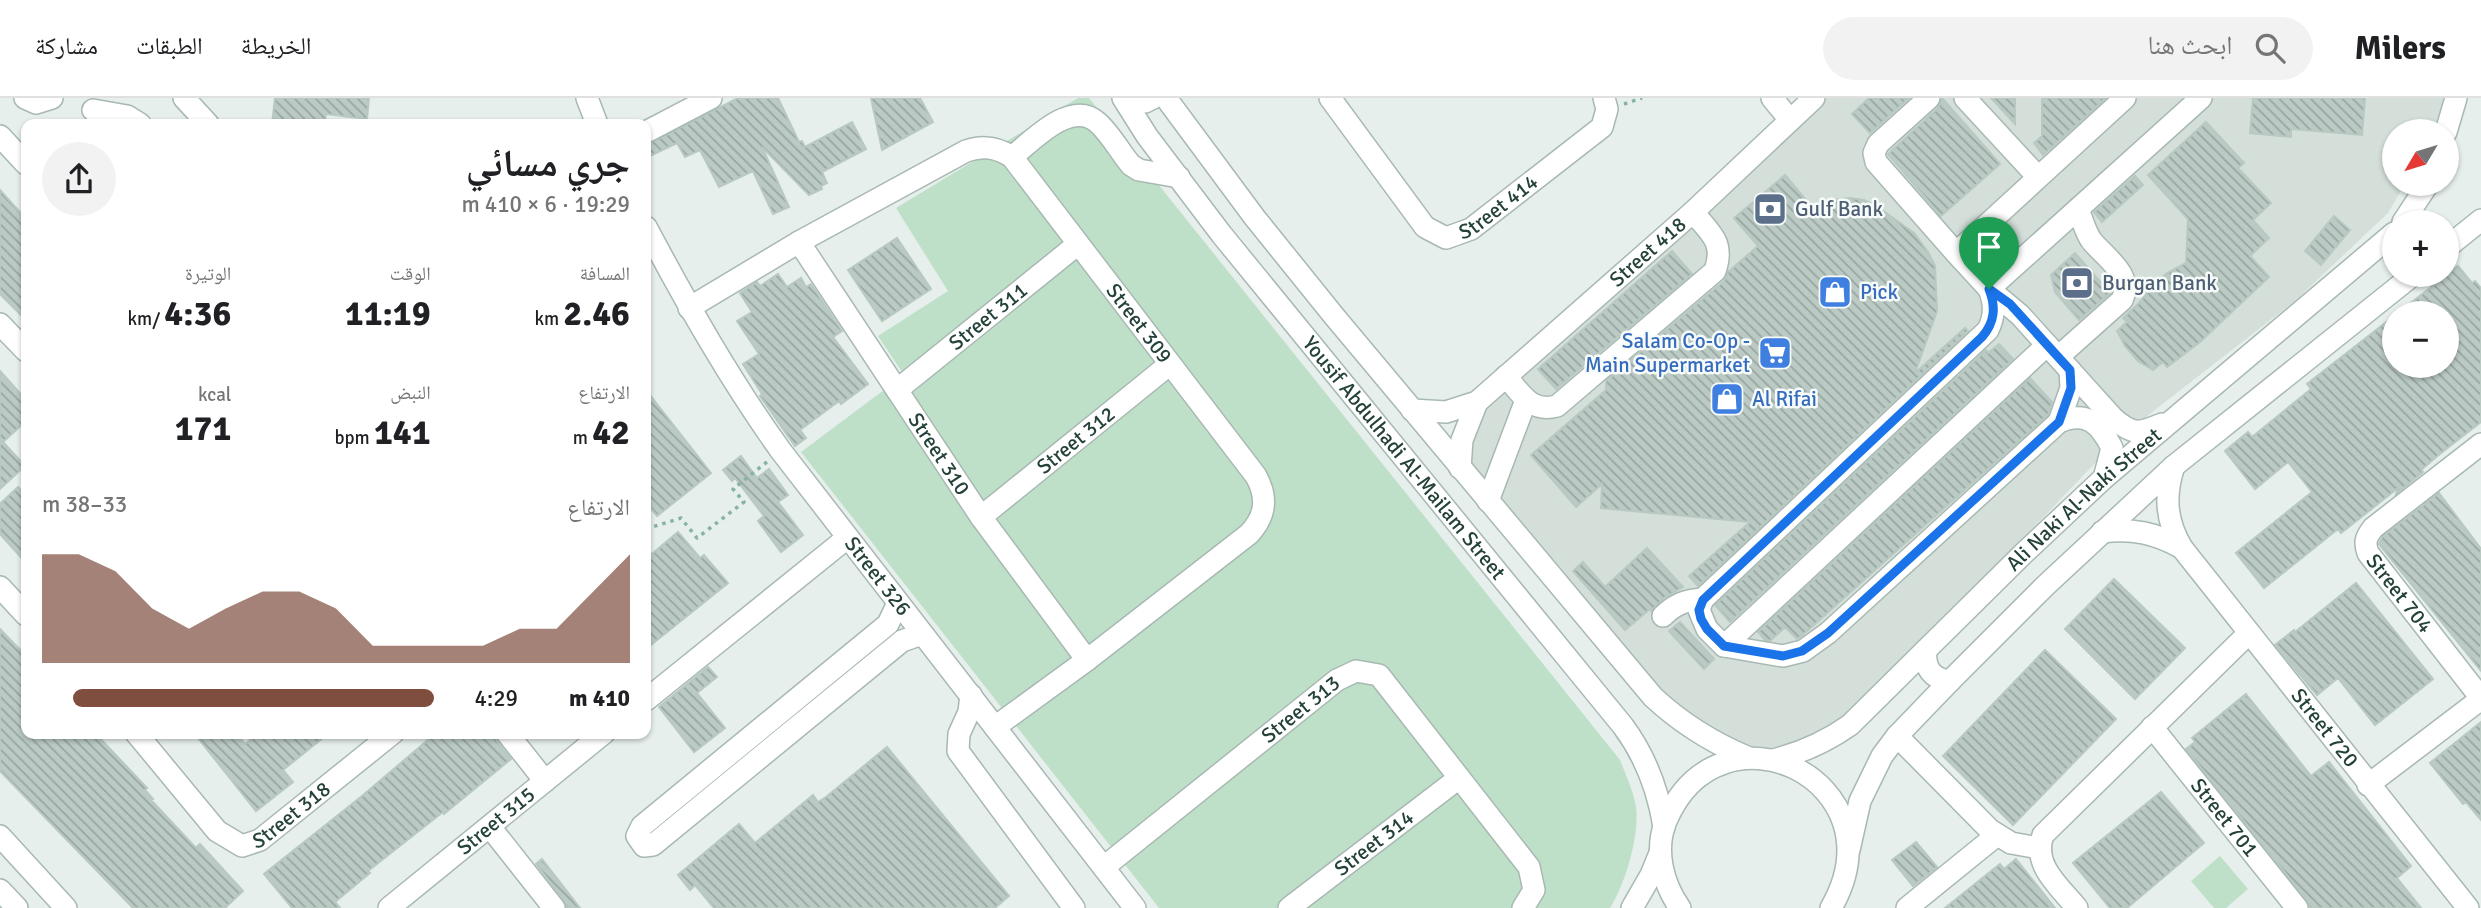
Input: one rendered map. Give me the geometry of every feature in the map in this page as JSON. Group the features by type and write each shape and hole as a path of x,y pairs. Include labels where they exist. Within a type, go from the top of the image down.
{"street":[{"path":"25,98 36,103 51,98"},
{"path":"587,98 595,119"},
{"path":"651,129 710,98"},
{"name":"Yousif Abdulhadi Al-Mailam Street","path":"1123,98 1147,136 1222,235 1623,726 1647,763 1655,784 1664,827"},
{"path":"1135,98 1145,102 1153,98"},
{"name":"Yousif Abdulhadi Al-Mailam Street","path":"1166,98 1255,218 1653,697 1690,728 1728,750 1749,758"},
{"name":"Street 414","path":"1340,102 1425,227 1446,238 1471,229 1602,127 1607,109 1604,98"},
{"path":"1772,98 1790,120"},
{"name":"Street 418","path":"1412,410 1446,412 1477,402 1693,212 1814,98"},
{"path":"1930,98 1878,144 1874,153 1876,162 1955,253 1989,289 2010,304 2127,430 2138,433 2171,421"},
{"path":"1965,98 2038,177"},
{"path":"1955,253 2125,98"},
{"path":"1989,289 2201,98"},
{"path":"2450,119 2456,98"},
{"path":"186,99 204,119"},
{"path":"94,111 132,119"},
{"path":"689,308 799,242 966,151 990,147 1012,157 1063,118 1074,114 1086,115 1096,121 1131,165 1139,170 1179,177"},
{"path":"1147,136 1161,121 1180,120"},
{"path":"2,141 21,159"},
{"name":"Street 309","path":"995,727 1087,660 1249,534 1262,517 1264,496 1256,476 1012,157"},
{"path":"1724,646 2122,300 2126,292 2121,272 2089,237 2078,209"},
{"path":"1506,376 1526,400 1545,410 1557,406 1715,271 1720,251 1717,240 1693,212"},
{"path":"2459,238 2481,220"},
{"name":"Street 326","path":"651,236 689,308 752,411 781,452 1136,908"},
{"name":"Street 310","path":"799,242 981,517 1087,660"},
{"name":"Ali Naki Al-Naki Street","path":"1773,760 1808,749 1838,733 1861,715 2104,478 2382,243"},
{"name":"Street 311","path":"897,390 1078,244"},
{"name":"Ali Naki Al-Naki Street","path":"1843,887 1853,825 1870,778 1897,736 2102,532 2174,466 2398,287"},
{"path":"1989,289 1994,314 1988,330 1703,600 1699,610 1707,629 1724,646 1783,656 1802,651 1828,633 2059,422 2083,417 2094,423 2106,437 2112,448 2104,478"},
{"path":"0,324 21,346"},
{"path":"1982,337 2010,326 2029,326"},
{"path":"2058,358 2071,388 2059,422"},
{"name":"Street 312","path":"981,517 1170,364"},
{"path":"1488,501 1526,400"},
{"name":"Street 418","path":"1460,468 1462,440 1477,402"},
{"name":"Street 704","path":"2481,443 2373,528 2366,536 2365,543 2368,553 2481,699"},
{"name":"Street 720","path":"2174,466 2167,508 2170,522 2182,548 2468,908"},
{"name":"Street 720","path":"2102,532 2144,532 2182,548"},
{"path":"651,696 847,538"},
{"path":"0,587 21,610"},
{"path":"1663,616 1685,601 1703,600"},
{"path":"898,603 888,624 642,826 637,836 640,843 644,846 653,845 902,641 922,634"},
{"path":"2077,908 2043,865 2039,848 2047,828 2249,633"},
{"path":"1926,649 1926,662 1931,673 1937,678 1950,681"},
{"name":"Street 313","path":"1104,867 1337,680 1356,671 1380,675 1529,867 1534,890 1523,908"},
{"path":"971,695 968,712 959,734 958,751 1074,908"},
{"path":"2368,785 2481,699"},
{"name":"Street 701","path":"2152,727 2297,908"},
{"path":"1897,736 1997,835 2011,843 2039,848"},
{"name":"Street 318","path":"141,739 217,831 242,846 260,840 386,739"},
{"path":"512,739 545,781"},
{"name":"Street 315","path":"389,908 597,739"},
{"path":"1680,908 1671,896 1663,874 1661,851 1664,827 1673,806 1687,787 1705,772 1726,762 1749,758 1773,760 1793,766 1811,777 1838,809 1846,829 1849,850"},
{"name":"Street 314","path":"1295,906 1459,778"},
{"path":"490,827 554,908"},
{"path":"1907,908 1997,835"},
{"path":"0,836 66,908"},
{"path":"1632,908 1661,851"},
{"path":"1831,908 1843,887"},
{"path":"1843,887 1846,908"}],"path":[{"path":"651,528 681,518 697,538 744,502 733,489 781,452"}],"shaded area":[{"path":"1814,98 2466,98 2448,119 2382,119 2382,196 2398,196 2390,210 2382,210 2382,219 2296,300 2119,438 1844,726 1802,746 1759,749 1722,737 1669,701 1476,469 1469,457 1479,414"}],"green space":[{"path":"1078,98 1089,98 1620,760 1637,813 1634,841 1626,871 1610,908 1159,908 801,452 904,375 878,336 948,291 896,208"},
{"path":"2220,856 2248,889 2226,908 2214,908 2191,881"}],"building":[{"path":"275,98 369,98 367,119 326,114 326,119 273,119"},
{"path":"738,98 778,98 799,142 802,141 805,147 852,122 866,149 822,172 827,183 821,186 822,189 809,195 762,147 789,207 773,214 753,171 719,187 700,150 685,157 677,143 651,156 651,142"},
{"path":"871,98 920,98 933,122 882,150"},
{"path":"1869,98 1909,98 1870,133 1852,114"},
{"path":"1942,98 2000,164 1941,216 1888,154 1938,108"},
{"path":"1991,98 2015,98 2015,124"},
{"path":"2042,98 2106,98 2043,155 2034,143 2042,136"},
{"path":"2253,98 2365,98 2362,135 2291,129 2291,137 2250,133"},
{"path":"2206,122 2244,163 2238,168 2271,203 2253,220 2269,238 2250,256 2269,277 2200,342 2167,367 2163,362 2153,370 2138,361 2117,331 2127,322 2123,318 2152,286 2167,273 2186,263 2188,219 2148,175"},
{"name":"Salam Co-Op - Main Supermarket","path":"1785,175 1812,207 1831,200 1850,198 1864,200 1878,207 1914,233 1928,252 1935,266 1937,311 1915,373 1965,328 1968,331 1698,586 1689,576 1750,522 1601,508 1602,484 1576,507 1531,455 1606,390 1606,381 1724,281 1728,272 1758,246 1734,218"},
{"path":"2135,176 2143,185 2102,222 2094,212"},
{"path":"0,190 21,213 21,315 0,294"},
{"path":"2334,216 2350,230 2321,265 2305,251"},
{"path":"897,238 931,289 882,321 848,270"},
{"path":"1672,251 1692,274 1556,389 1538,369"},
{"name":"Burgan Bank","path":"2075,253 2110,293 2079,320 2055,292 2051,275"},
{"path":"2459,267 2472,283 2475,281 2481,288 2481,422 2441,453 2396,494 2398,488 2341,533 2338,529 2264,588 2236,553 2312,492 2288,462 2255,489 2225,451 2248,432 2252,437 2311,389 2307,384 2382,325 2382,378 2459,378 2459,301 2413,301 2431,287 2459,287"},
{"path":"778,274 787,287 801,278 806,287 811,284 842,331 833,337 868,384 841,404 839,401 800,430 806,438 795,446 760,396 762,394 743,364 759,354 737,321 752,312 740,293 757,282 760,286"},
{"path":"1999,344 2013,359 1730,622 1715,605 1986,350 1988,353"},
{"path":"0,371 21,394 21,426 3,442 21,462 21,470 0,489"},
{"path":"2030,378 2052,402 2048,415 1806,632 1797,639 1785,627 1770,641 1765,640 1758,632"},
{"path":"651,396 711,473 657,516 651,508"},
{"path":"741,456 757,478 769,469 788,495 778,502 803,535 781,552 758,521 764,516 735,478 732,481 723,470"},
{"path":"18,487 21,490 21,557 0,534 0,504"},
{"path":"2439,493 2481,549 2481,671 2379,544 2382,537"},
{"path":"678,532 700,558 704,555 728,583 651,645 651,555"},
{"path":"1647,548 1683,587 1664,598 1625,630 1573,571 1583,562 1605,587"},
{"path":"2114,579 2185,648 2135,699 2065,629"},
{"path":"2356,583 2433,679 2375,725 2338,678 2317,695 2275,645"},
{"path":"1680,622 1714,659 1704,669 1669,631"},
{"path":"0,629 21,651 21,739 101,739 147,788 145,790 153,799 151,800 196,848 200,844 243,891 225,908 133,908 0,771"},
{"path":"2045,650 2116,719 2013,825 1943,756"},
{"path":"708,667 717,677 697,693 725,728 694,752 659,707"},
{"path":"2246,694 2311,776 2329,762 2411,866 2397,878 2421,908 2310,908 2307,900 2186,749 2195,742 2192,738"},
{"path":"2481,722 2481,820 2466,802 2463,804 2430,763"},
{"path":"199,739 241,739 245,744 251,739 322,739 283,770 293,782 256,811"},
{"path":"429,739 496,739 511,759 368,871 370,873 335,902 340,908 292,908 264,874"},
{"path":"887,747 1009,896 995,908 714,908 695,885 690,890 678,875 739,824 755,843 813,795 818,802 826,797"},
{"path":"2161,792 2204,843 2127,908 2110,908 2073,863"},
{"path":"1916,842 1937,867 1913,886 1892,860"},
{"path":"542,859 580,908 567,908 564,900 536,864"},
{"path":"2016,859 2055,908 1945,908 2000,864 2004,869"}],"place":[{"name":"Gulf Bank","path":"1770,209"},
{"name":"Burgan Bank","path":"2077,283"},
{"name":"Pick","path":"1835,292"},
{"name":"Salam Co-Op - Main Supermarket","path":"1775,353"},
{"name":"Al Rifai","path":"1727,399"}],"route":[{"path":"1989,289 2010,304 2070,370 2071,388 2059,422 1828,633 1802,651 1783,656 1724,646 1701,619 1699,610 1703,600 1982,337 1992,323 1994,314 1989,289"}]}
